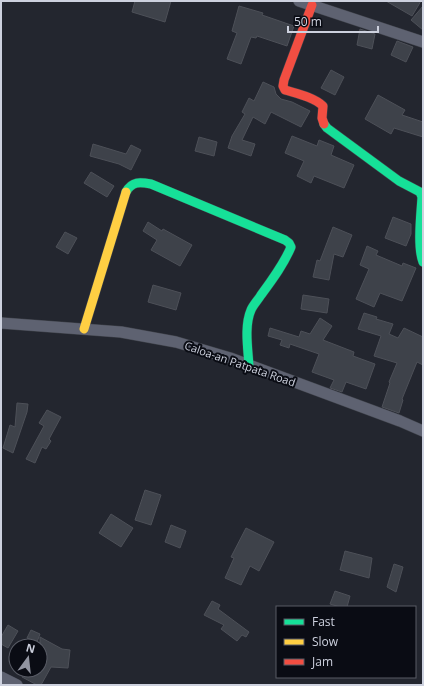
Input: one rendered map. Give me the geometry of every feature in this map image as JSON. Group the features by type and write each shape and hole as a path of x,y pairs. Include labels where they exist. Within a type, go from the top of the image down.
{"street":[{"path":"299,1 318,5 423,42"},
{"path":"318,5 292,57 283,86 285,90 313,99 320,103 323,106 323,123 327,128 399,181 420,192 422,196 420,244 423,262"},
{"path":"84,329 126,190 130,185 136,182 150,184 285,240 291,247 277,272 251,310 247,336 249,366"},
{"name":"Caloa-an Patpata Road","path":"1,323 121,332 176,342 230,358 400,421 423,431"},
{"path":"1,677 17,685"}],"building":[{"path":"135,1 171,1 165,22 132,12"},
{"path":"386,1 421,1 412,16"},
{"path":"239,6 263,13 262,15 294,26 287,46 257,36 256,38 251,37 241,64 227,59 237,33 232,31"},
{"path":"423,6 423,30 411,20"},
{"path":"360,29 375,34 372,49 357,45"},
{"path":"397,41 413,47 406,62 391,55"},
{"path":"331,70 344,77 335,95 321,88"},
{"path":"263,82 274,87 276,94 281,99 292,102 310,111 301,127 271,112 265,124 253,117 242,140 255,144 251,156 228,148 232,136 245,114 242,112 249,98 254,101"},
{"path":"378,95 405,110 402,115 423,122 423,137 394,128 391,134 365,119"},
{"path":"292,136 317,146 319,140 334,146 331,155 354,165 344,188 314,176 311,183 297,176 304,161 285,153"},
{"path":"199,137 217,142 214,156 195,151"},
{"path":"93,144 126,154 131,145 141,150 131,170 119,164 90,156"},
{"path":"91,172 114,186 107,197 84,183"},
{"path":"393,217 411,224 411,234 406,246 385,238"},
{"path":"148,222 162,231 163,229 192,245 180,266 151,250 157,240 143,231"},
{"path":"333,227 352,235 343,257 334,254 329,280 313,277 317,260 320,261"},
{"path":"65,232 77,238 68,254 56,247"},
{"path":"367,246 378,251 376,255 402,266 403,263 416,268 402,301 380,293 374,307 356,299 369,269 360,265"},
{"path":"153,285 181,293 176,310 148,302"},
{"path":"303,295 329,299 327,313 301,309"},
{"path":"364,313 377,317 376,319 393,324 389,334 398,338 404,328 423,337 423,365 417,362 402,399 399,413 382,407 390,383 389,382 397,363 374,356 381,336 358,329"},
{"path":"320,318 332,326 323,340 354,352 353,356 375,364 366,389 346,382 342,392 330,388 334,380 312,372 319,354 290,344 289,348 280,345 282,340 268,336 270,328 299,337 301,331 310,334"},
{"path":"17,403 28,404 27,412 13,453 3,448 10,425 15,427"},
{"path":"47,410 61,417 49,439 51,441 46,449 42,447 35,463 26,459 44,426 39,423"},
{"path":"145,490 161,495 151,525 135,520"},
{"path":"111,514 133,528 121,547 99,533"},
{"path":"171,525 186,531 180,548 165,542"},
{"path":"246,528 274,542 259,571 250,566 241,585 225,578 234,558 231,557"},
{"path":"345,551 372,558 369,578 340,570"},
{"path":"394,564 403,567 396,592 387,587"},
{"path":"335,591 350,596 347,606 337,606 330,604"},
{"path":"212,601 220,605 218,609 249,632 246,637 242,635 237,641 221,629 224,625 204,615"},
{"path":"8,625 18,631 14,638 8,638 8,648 1,644 1,637"},
{"path":"31,630 40,634 38,638 27,638"},
{"path":"48,641 62,649 70,650 68,668 51,667 48,672"},
{"path":"24,678 45,678 41,685 37,685"}],"traffic: fast":[{"path":"324,124 327,128 399,181 420,192 422,197 420,248 423,262"},
{"path":"126,192 128,188 137,183 151,184 289,243 291,247 285,260 253,306 249,316 247,338 249,366"}],"traffic: slow":[{"path":"84,329 126,192"}],"traffic: jam":[{"path":"312,5 283,86 285,90 310,98 323,106 322,118 324,124"}]}
